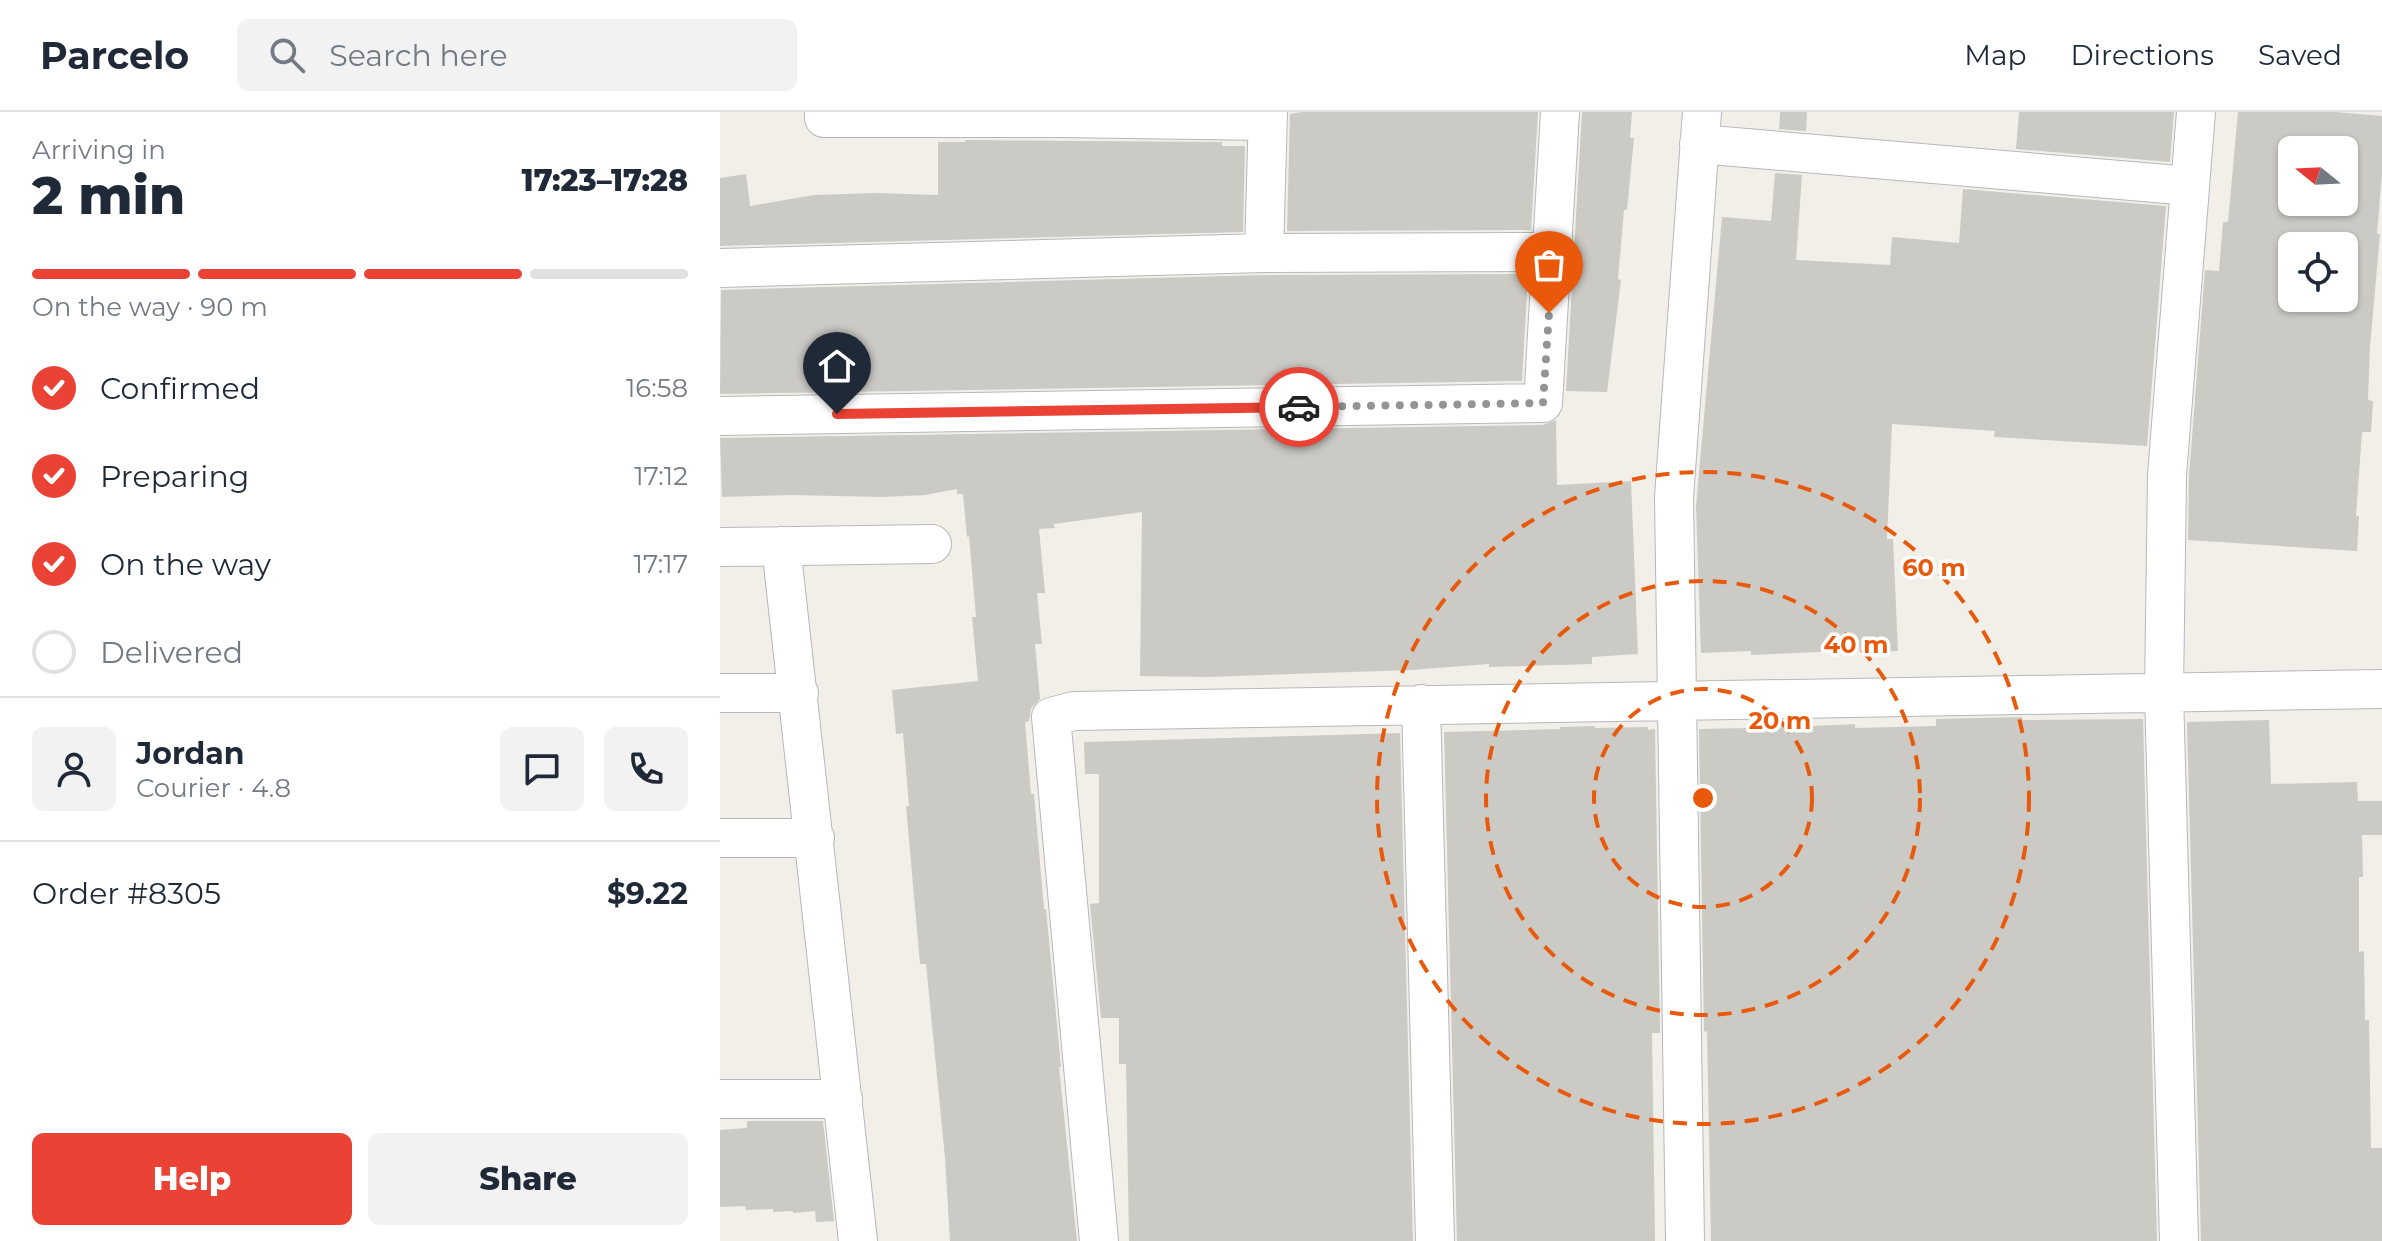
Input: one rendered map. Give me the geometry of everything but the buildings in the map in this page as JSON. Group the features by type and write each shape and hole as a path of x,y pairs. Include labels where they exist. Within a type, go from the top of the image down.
{"street":[{"path":"824,112 824,118 1267,116 1264,253"},
{"path":"720,416 1543,403 1560,112"},
{"path":"2179,1241 2164,693 2167,475 2196,112"},
{"path":"1685,1241 1674,497 1700,128 2190,186"},
{"path":"720,268 1264,253 1552,252"},
{"path":"720,547 932,544"},
{"path":"781,546 858,1241"},
{"path":"1099,1241 1051,717 1074,711 2382,689"},
{"path":"720,693 799,693"},
{"path":"1421,704 1435,1241"},
{"path":"720,838 815,838"},
{"path":"720,1099 843,1099"}],"way so far":[{"path":"1299,407 1543,403 1549,313"}],"route":[{"path":"837,414 1299,407"}]}
